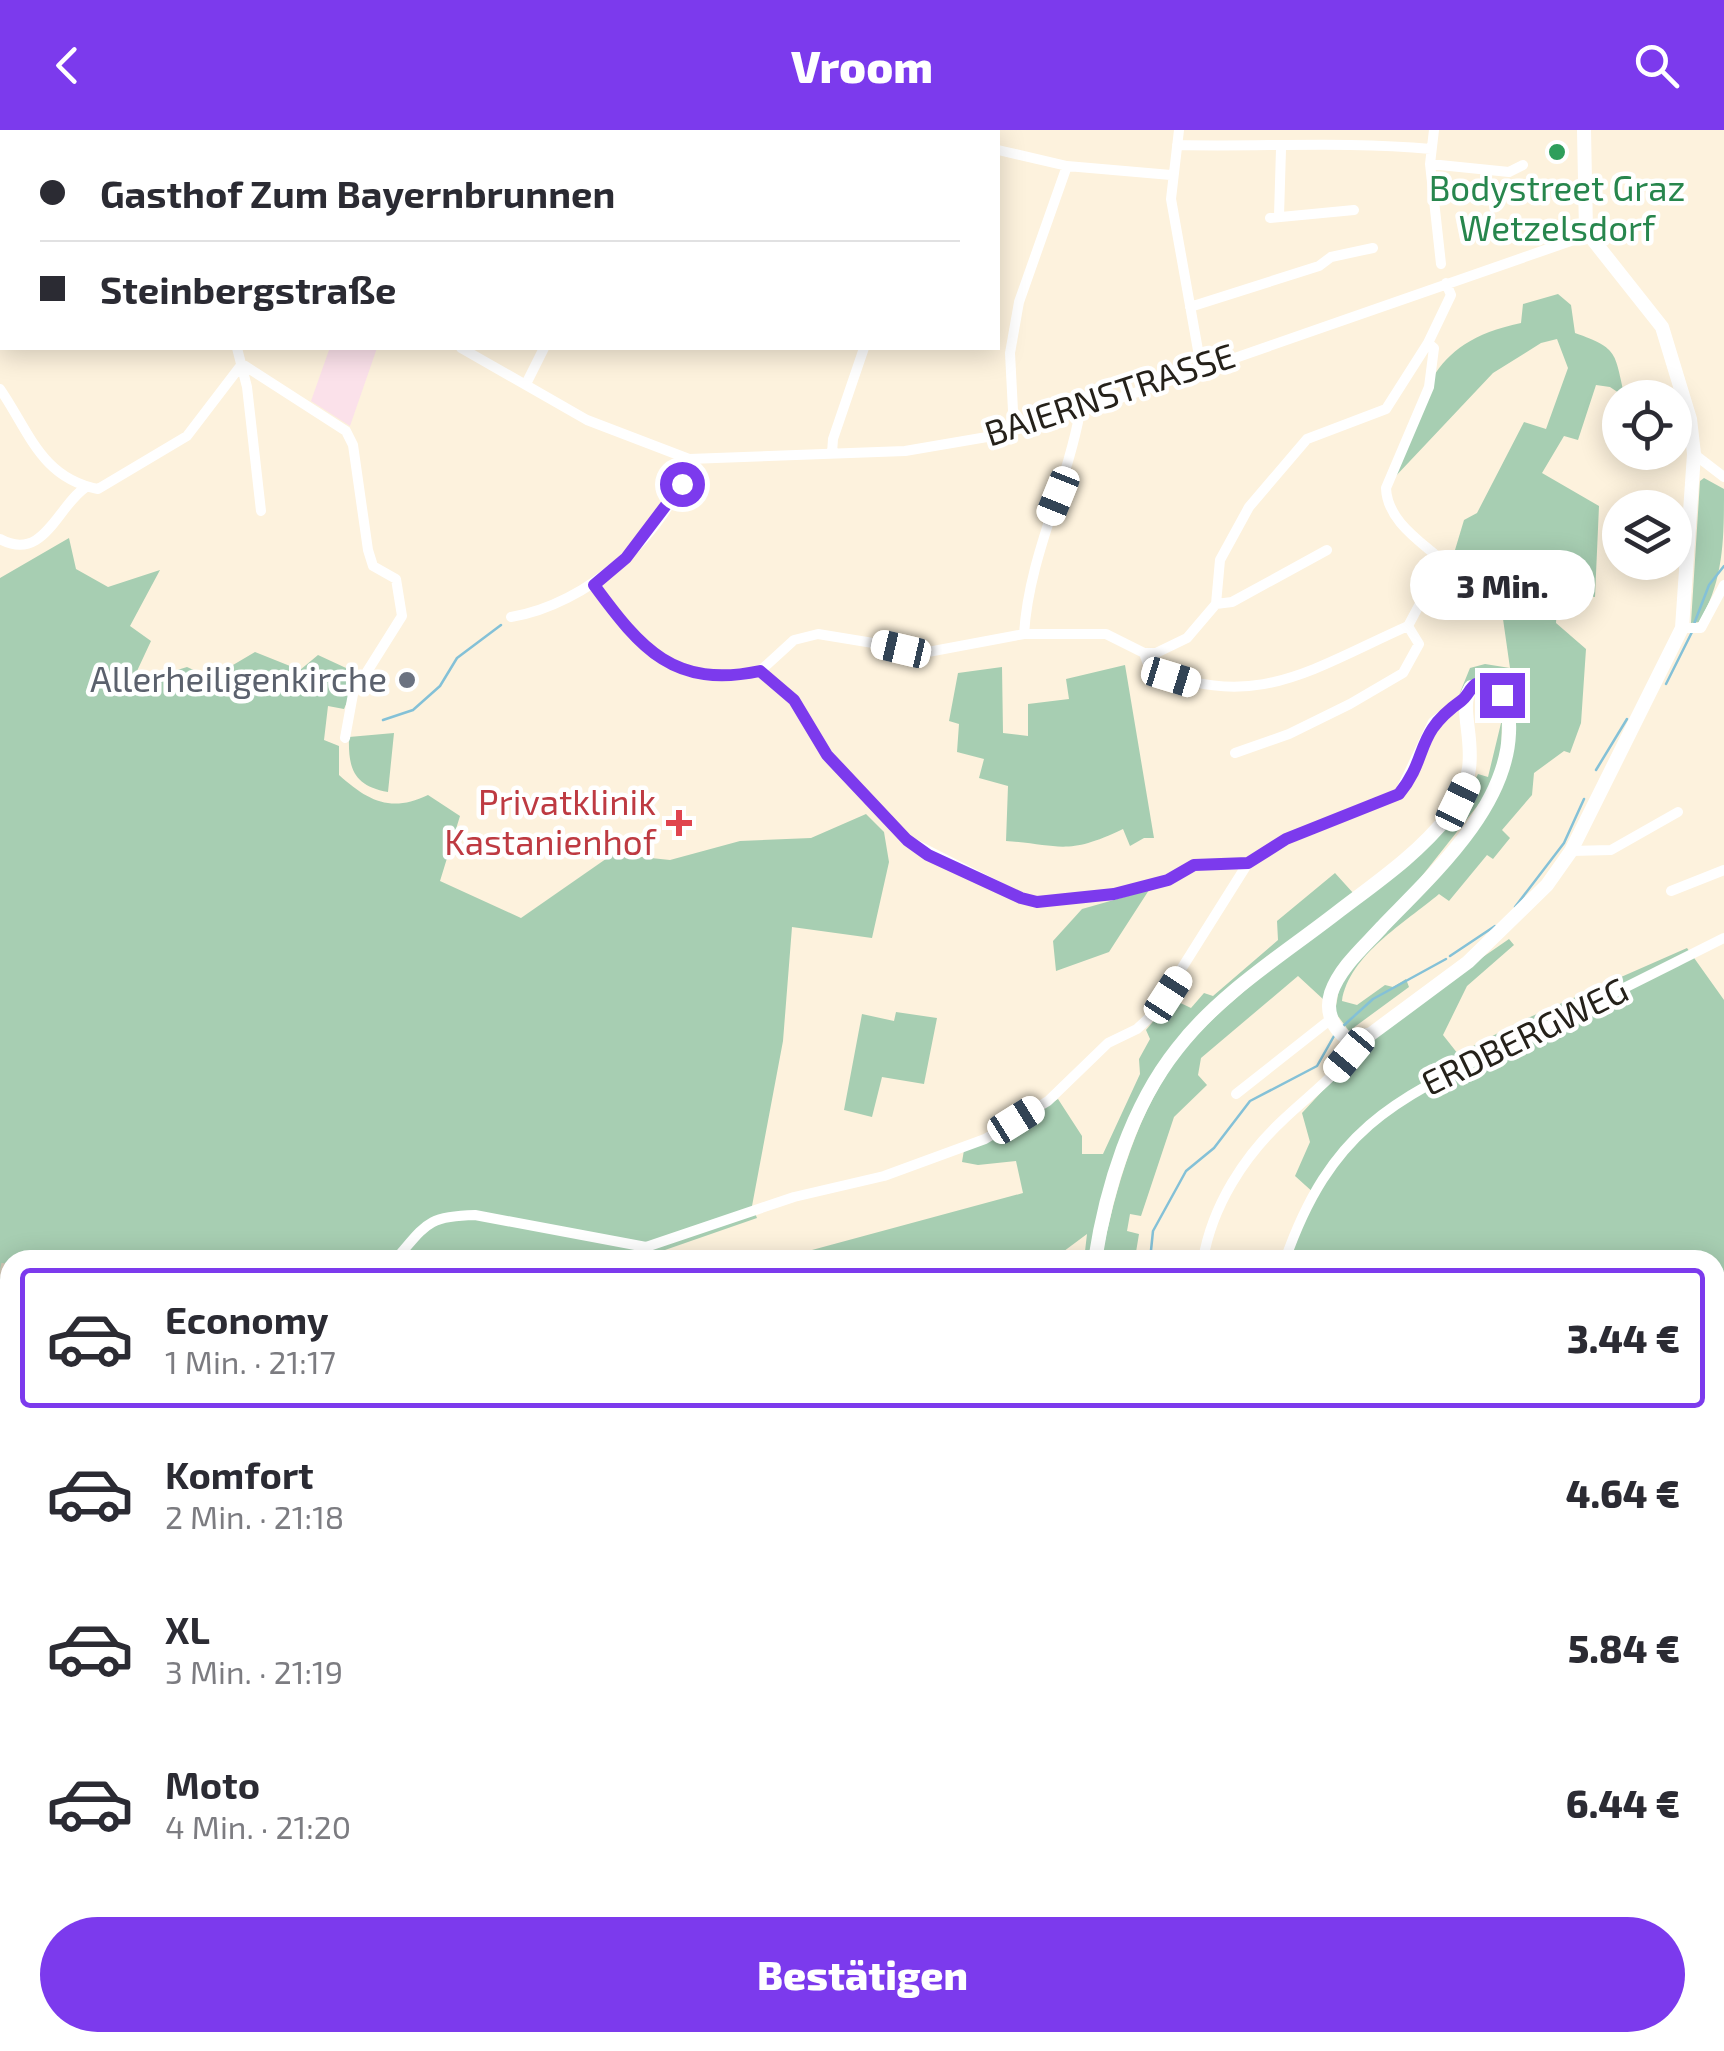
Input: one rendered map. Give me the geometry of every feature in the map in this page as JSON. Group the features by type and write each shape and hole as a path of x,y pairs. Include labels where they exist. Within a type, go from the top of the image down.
{"main road":[{"path":"1097,1250 1115,1172 1179,1046 1246,983 1423,844 1458,802 1472,768 1466,698 1471,687 1482,683 1498,690 1505,702 1508,754 1499,783 1457,842 1339,976 1331,994 1333,1022 1354,1040 1468,962 1524,912 1571,850 1692,628 1694,454 1688,408 1662,328 1588,236 1583,207 1584,130"}],"street":[{"path":"1179,130 1171,198 1201,367"},
{"path":"1434,130 1430,164 1441,264"},
{"path":"1177,145 1280,149 1336,144 1431,150"},
{"path":"1280,149 1274,217 1354,210"},
{"path":"1000,150 1067,166 1171,174"},
{"path":"1430,164 1509,172 1523,165"},
{"path":"1014,430 1010,352 1019,302 1067,166"},
{"name":"BAIERNSTRASSE","path":"464,350 625,438 689,460 905,451 1014,430 1080,412 1588,236"},
{"name":"BAIERNSTRASSE","path":"1190,307 1319,266 1330,257 1373,248"},
{"path":"594,585 625,629 644,648 673,667 718,676 760,671 786,646 806,635 839,635 928,652 1024,634 1106,634 1144,653 1156,653 1187,638 1216,604 1220,560 1249,506 1306,439 1386,410 1428,343 1451,295 1446,283"},
{"path":"1144,653 1149,667 1171,677 1207,688 1252,688 1360,652 1408,626 1438,568 1438,557 1400,524 1386,499 1386,488 1429,387 1434,348 1428,343"},
{"path":"238,350 261,511"},
{"path":"526,384 543,350"},
{"path":"832,454 833,438 863,350"},
{"path":"0,389 30,443 55,472 86,487 106,487 187,436 242,364"},
{"path":"242,364 346,431 353,445 373,566 396,579 402,616 353,694 344,738"},
{"path":"1024,634 1036,560 1070,465 1080,412"},
{"path":"1694,454 1724,477"},
{"path":"511,617 535,613 594,585 626,558 670,500 689,460"},
{"path":"0,539 16,545 38,541 86,487"},
{"path":"1216,604 1232,602 1327,550"},
{"path":"1692,628 1724,585"},
{"path":"1234,754 1289,734 1403,673 1419,644 1408,626"},
{"path":"760,671 794,700 827,755 907,840 928,855 1021,898 1037,902 1114,894 1168,880 1194,865 1248,863"},
{"path":"404,1250 434,1218 449,1215 474,1215 646,1246 794,1197 884,1176 985,1140 1048,1100 1108,1043 1137,1028 1153,1014 1248,863 1286,839 1399,794 1434,722 1466,698"},
{"path":"1571,850 1612,850 1678,812"},
{"path":"1671,891 1724,870"},
{"name":"ERDBERGWEG","path":"1288,1250 1306,1204 1335,1159 1409,1095 1454,1068 1724,938"},
{"path":"1236,1094 1333,1022"},
{"path":"1206,1250 1224,1198 1253,1152 1326,1083 1354,1040"}],"shaded area":[{"path":"329,350 376,350 350,426 311,401"}],"green space":[{"path":"1558,294 1571,305 1575,333 1613,354 1621,380 1602,380 1602,386 1596,385 1578,440 1564,436 1542,473 1599,506 1595,597 1558,592 1556,623 1586,649 1581,723 1570,753 1564,751 1534,773 1532,795 1502,830 1510,838 1493,859 1487,855 1449,901 1439,894 1381,941 1355,969 1342,1001 1357,1005 1385,985 1393,987 1406,979 1409,987 1349,1031 1335,1012 1339,989 1348,972 1506,777 1509,696 1501,684 1484,676 1465,684 1459,695 1470,668 1485,664 1510,668 1501,605 1469,595 1468,578 1459,577 1466,553 1455,550 1464,520 1477,513 1524,422 1546,429 1568,368 1557,339 1541,343 1493,373 1393,479 1422,399 1446,360 1465,344 1489,332 1521,323 1523,304"},
{"path":"1704,478 1724,489 1723,542 1718,575 1707,607 1699,622 1691,623 1700,481"},
{"path":"69,538 76,569 108,587 160,570 130,626 151,641 137,671 148,679 187,667 211,678 255,652 300,670 318,655 359,674 344,709 328,706 324,740 339,746 339,775 370,798 403,803 428,795 460,816 440,881 521,918 613,854 670,860 740,841 811,838 866,814 884,832 889,862 872,938 792,927 783,1041 752,1206 757,1218 665,1250 0,1250 0,578"},
{"path":"1125,665 1154,838 1144,838 1130,846 1123,829 1076,846 1006,841 1008,786 979,778 984,759 957,752 959,724 949,721 958,673 1002,667 1003,733 1028,736 1028,704 1069,699 1066,679"},
{"path":"1502,719 1501,757 1486,795 1324,1000 1298,976 1201,1058 1198,1075 1207,1085 1174,1117 1141,1216 1130,1214 1127,1231 1139,1234 1136,1250 1103,1250 1121,1178 1141,1122 1185,1049 1242,993 1422,850 1453,815 1478,774 1488,777"},
{"path":"394,733 388,792 367,785 355,774 349,737"},
{"path":"1335,873 1354,894 1248,975 1152,1084 1094,1250 1085,1250 1087,1234 1065,1250 812,1250 1023,1193 1016,1161 978,1165 962,1162 964,1150 981,1145 1058,1099 1082,1136 1082,1154 1103,1154 1140,1074 1139,1059 1150,1039 1146,1030 1172,999 1191,1008 1204,993 1213,996 1278,940 1277,921"},
{"path":"1149,890 1109,952 1056,971 1053,941 1082,909"},
{"path":"1509,939 1514,945 1467,986 1443,1035 1458,1054 1521,1021 1687,948 1724,1000 1724,1250 1292,1250 1315,1194 1295,1176 1310,1142 1302,1113 1361,1049 1425,997"},
{"path":"896,1012 937,1018 924,1084 882,1077 872,1117 844,1110 862,1014 894,1021"}],"waterway":[{"path":"1694,624 1709,585 1724,566"},
{"path":"383,720 413,710 440,686 457,658 501,625"},
{"path":"1666,684 1692,632"},
{"path":"1596,770 1627,719"},
{"path":"1515,907 1564,843 1584,799"},
{"path":"1450,956 1495,926"},
{"path":"1342,1027 1373,999 1446,959"},
{"path":"1151,1250 1153,1231 1186,1171 1214,1148 1250,1101 1317,1066 1334,1036"}],"place":[{"name":"Bodystreet Graz Wetzelsdorf","path":"1557,152"},
{"name":"Allerheiligenkirche","path":"407,680"},
{"name":"Privatklinik Kastanienhof","path":"679,823"}],"route":[{"path":"682,484 626,558 594,585 625,629 644,648 673,667 718,676 760,671 794,700 827,755 907,840 928,855 1021,898 1037,902 1114,894 1168,880 1194,865 1248,863 1286,839 1399,794 1407,784 1428,732 1442,713 1466,698 1476,684 1491,685 1502,695"}]}
